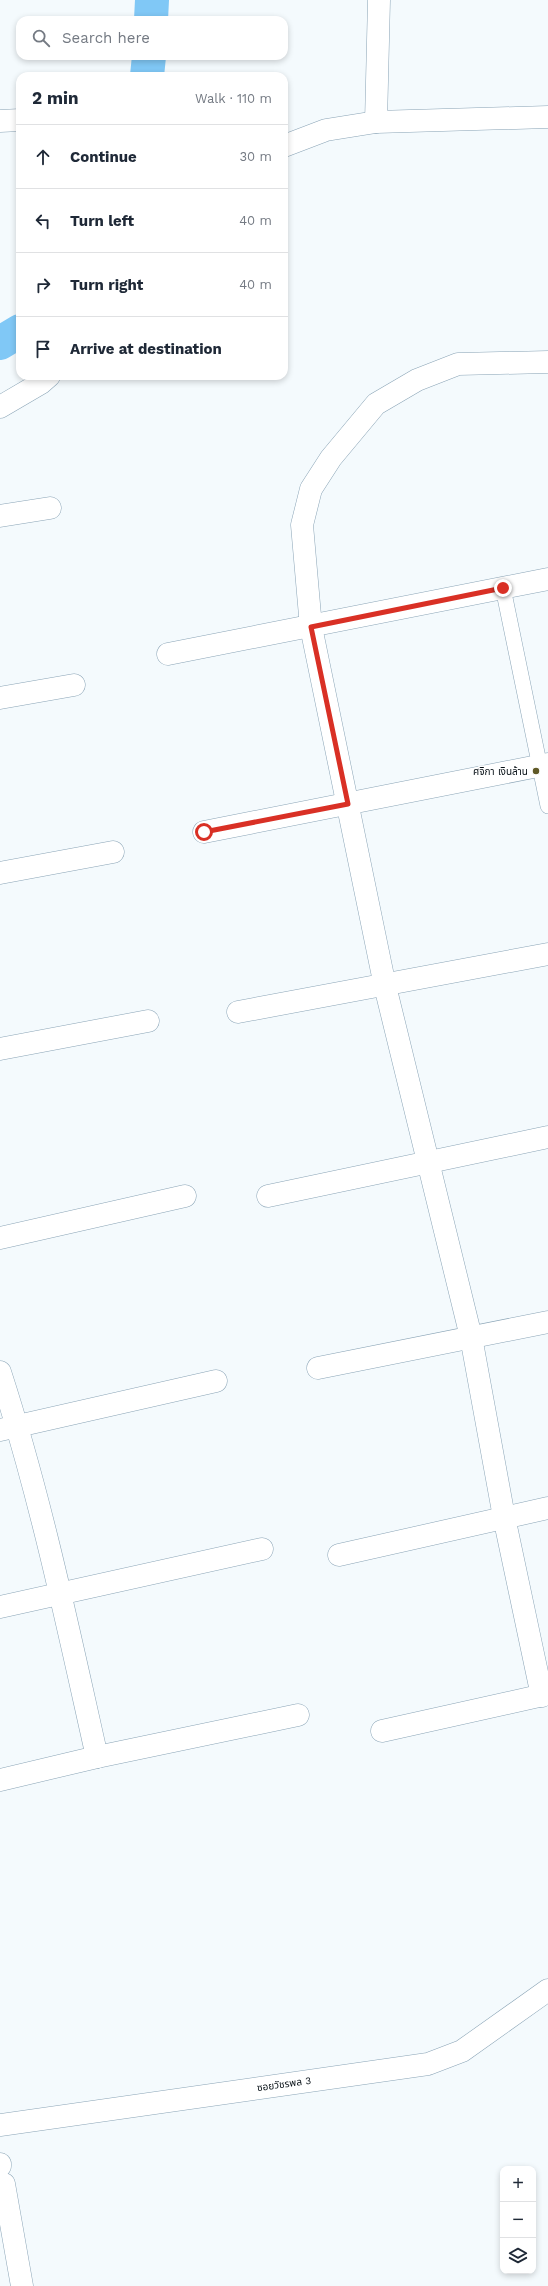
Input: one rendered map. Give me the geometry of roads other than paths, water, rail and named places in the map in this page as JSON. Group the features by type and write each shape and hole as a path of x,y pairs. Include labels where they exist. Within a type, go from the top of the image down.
{"street":[{"path":"376,122 379,0"},
{"path":"288,144 326,130 376,122 548,117"},
{"path":"0,121 16,120"},
{"path":"382,1731 545,1695 504,1517 471,1337 385,986 311,627 302,525 311,489 332,458 376,404 416,380 458,364 548,362"},
{"path":"0,407 44,380"},
{"path":"0,516 50,508"},
{"path":"168,654 311,627 548,579"},
{"path":"0,698 74,685"},
{"path":"204,832 544,765"},
{"path":"0,873 113,852"},
{"path":"238,1012 385,986 548,954"},
{"path":"0,1048 148,1021"},
{"path":"268,1196 548,1137"},
{"path":"0,1238 185,1196"},
{"path":"318,1368 548,1322"},
{"path":"0,1372 9,1428 61,1595 98,1757"},
{"path":"9,1428 216,1381"},
{"path":"339,1555 548,1508"},
{"path":"0,1607 61,1595 262,1549"},
{"path":"0,1780 98,1757 298,1715"},
{"name":"ซอยวัชรพล 3","path":"0,2125 428,2064 462,2051 548,1990"},
{"path":"1,2171 5,2227 22,2286"}],"lane":[{"path":"503,588 544,765 548,806"}],"waterway":[{"path":"151,16 152,0"},
{"path":"147,72 149,60"},
{"path":"0,343 16,333"}],"place":[{"name":"ศจิกา เงินล้าน","path":"536,771"}]}
